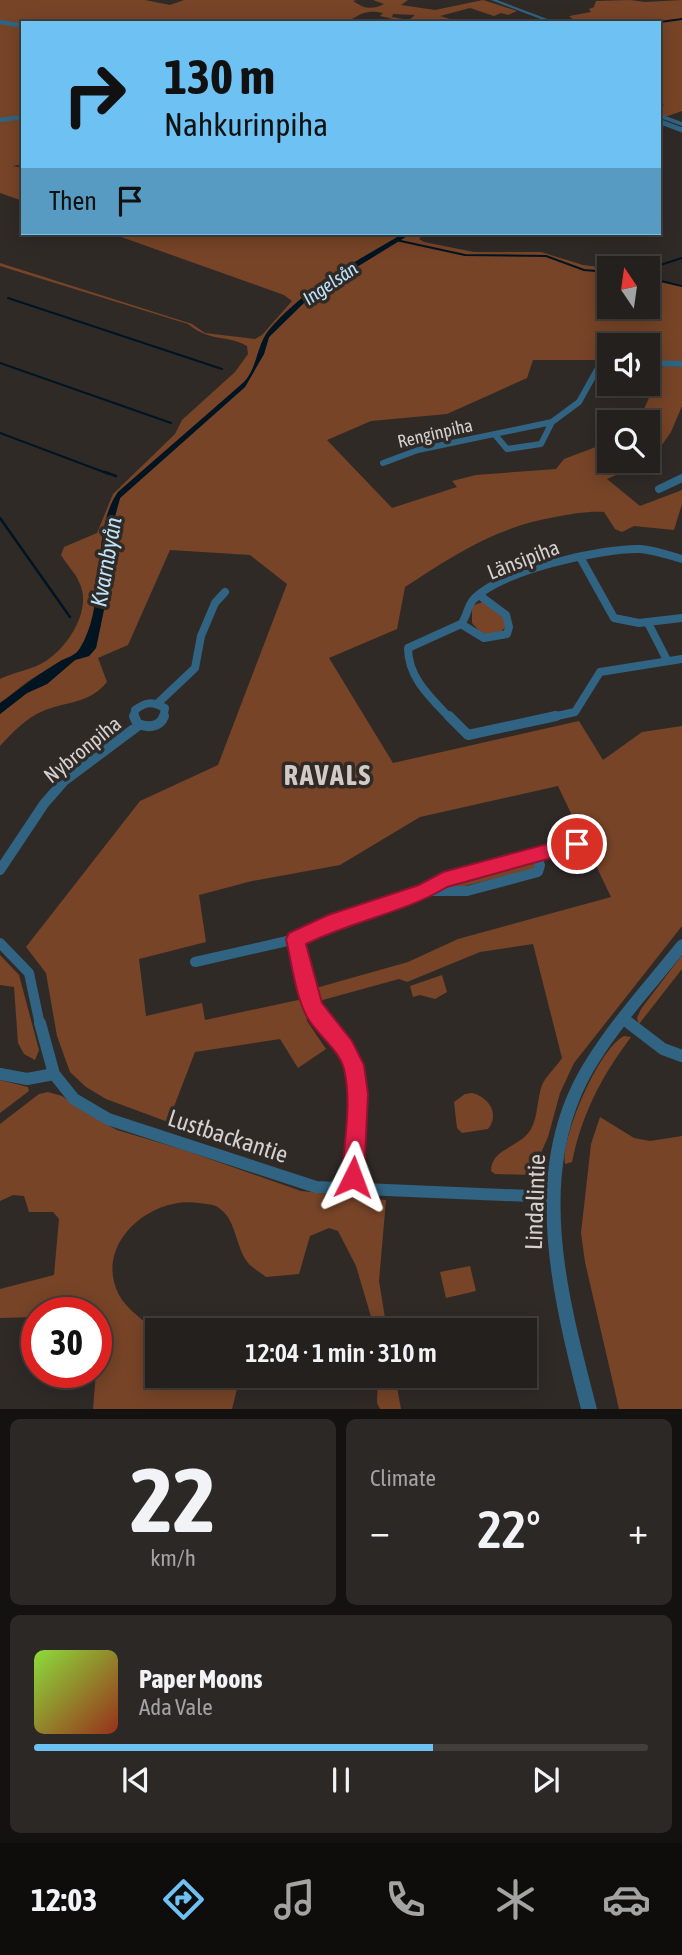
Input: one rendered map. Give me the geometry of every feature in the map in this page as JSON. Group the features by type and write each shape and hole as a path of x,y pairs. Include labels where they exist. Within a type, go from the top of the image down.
{"street":[{"path":"493,0 551,21"},
{"path":"0,22 21,26"},
{"path":"661,116 682,124"},
{"path":"0,120 21,117"},
{"path":"661,122 682,130"},
{"path":"660,363 682,364"},
{"name":"Renginpiha","path":"383,463 437,446 496,436 508,430 552,422 579,402 597,376"},
{"name":"Renginpiha","path":"496,436 507,449 541,444 552,422"},
{"path":"659,489 682,478"},
{"name":"Länsipiha","path":"480,595 506,613 509,623 507,634 484,638 461,624 467,618 472,601 480,595 523,574 558,561 640,549 682,559"},
{"path":"580,557 614,618 622,622 648,623 682,618"},
{"name":"Nybronpiha","path":"158,703 195,668 201,636 215,603 225,592"},
{"path":"648,623 667,660"},
{"path":"461,624 408,648 406,659 414,678 468,735 575,712 586,703 595,677 600,672 682,659"},
{"name":"Nybronpiha","path":"0,870 44,804 64,781 139,725 150,727 163,720 166,712 158,703 148,702 138,706 134,715 139,725"},
{"path":"195,962 296,939 328,923 424,891 443,880 535,853 577,844"},
{"path":"424,891 439,894 488,886 538,872 540,865 535,853"},
{"path":"296,939 312,1007 354,1065 358,1094 352,1187"},
{"name":"Lustbackantie","path":"0,943 29,973 46,1052 54,1074 74,1099 107,1119 316,1187 553,1197"},
{"name":"Lindalintie","path":"589,1409 571,1339 556,1261 553,1197 558,1151 577,1090 597,1056 682,945"},
{"path":"625,1020 663,1049 682,1056"},
{"path":"0,1074 40,1080 54,1074"}],"shaded area":[{"path":"0,0 145,0 170,5 184,0 356,0 353,1 372,8 384,4 373,0 408,0 401,5 435,10 483,0 517,11 494,16 470,8 440,16 456,21 408,21 415,15 393,14 392,17 403,19 397,21 380,16 383,13 367,12 352,21 21,21 21,164 13,166 21,168 21,200 0,193"},
{"path":"682,0 682,111 665,117 661,115 661,106 664,105 661,103 661,21 575,21 569,16 591,12 589,9 594,7 596,1"},
{"path":"116,235 402,235 333,276 283,315 265,336 252,371 243,383 118,492 106,530 96,602 85,641 72,657 36,676 0,703 0,679 35,667 54,655 70,637 81,615 83,593 77,578 61,555 64,547 97,533 113,494 175,434 182,420 235,372 248,354 247,346 240,342 204,334 188,324 0,266 0,263 192,324 205,333 255,339 262,335 292,301 284,295"},
{"path":"409,235 422,235 419,239 424,242 474,252 541,252 597,267 597,319 660,319 660,281 682,285 682,363 660,362 660,333 597,333 597,360 533,360 527,378 447,414 371,421 327,440 392,508 457,487 452,481 476,475 556,469 564,459 597,447 597,473 620,473 607,479 640,506 682,490 682,504 674,530 634,526 622,532 615,529 604,512 580,513 534,522 476,544 405,587 397,629 329,658 393,763 579,721 603,760 642,732 682,726 682,926 574,1063 560,1093 548,1137 531,1175 495,1174 491,1171 496,1157 531,1129 542,1085 562,1058 533,944 480,952 407,982 399,979 319,1001 316,988 408,962 458,939 611,897 558,786 420,817 340,865 252,881 199,895 206,942 139,959 146,1016 202,1003 205,1020 303,999 307,1021 326,1049 298,1068 280,1039 195,1052 168,1122 106,1099 86,1087 70,1072 57,1036 46,973 26,947 140,801 218,765 287,584 250,555 170,550 128,645 98,658 107,682 100,689 85,698 37,714 0,746 0,714 27,693 47,684 75,660 89,656 96,648 108,590 111,531 120,498 245,387 264,354 269,337 313,294"},
{"path":"663,366 682,367 682,406 671,432 660,448 660,410 644,410 650,396 660,396 660,373"},
{"path":"485,601 504,615 506,627 500,632 483,635 472,623 472,606"},
{"path":"533,861 537,869 443,891 441,885 465,876"},
{"path":"0,955 19,975 39,1050 35,1060 24,1054 18,1043 14,987 0,985"},
{"path":"682,955 682,969 639,1024 637,1018 641,1009"},
{"path":"442,975 447,992 435,999 420,995 413,997 410,986"},
{"path":"624,1036 631,1037 602,1081 581,1128 572,1162 565,1164 569,1134 584,1094 604,1057"},
{"path":"0,1080 28,1087 29,1091 0,1113"},
{"path":"48,1092 62,1096 117,1130 301,1191 386,1200 379,1281 385,1318 371,1318 356,1266 338,1231 329,1228 310,1236 299,1274 266,1277 244,1257 233,1227 225,1213 217,1207 180,1203 162,1207 145,1215 131,1227 120,1242 114,1258 113,1276 119,1295 145,1322 145,1388 237,1388 232,1409 93,1409 95,1388 112,1388 112,1297 21,1297 21,1317 0,1318 0,1289 54,1275 59,1219 53,1212 29,1212 24,1196 13,1195 0,1201 0,1124 39,1094"},
{"path":"472,1093 488,1102 493,1118 488,1129 462,1133 457,1128 454,1102 465,1094"},
{"path":"600,1117 634,1138 650,1141 682,1136 682,1409 619,1409 585,1262 581,1233 591,1144"},
{"path":"470,1266 476,1291 446,1298 440,1272"},
{"path":"378,1388 397,1388 401,1409 380,1409 377,1403"}],"water":[{"path":"401,235 409,235 313,294 269,337 264,354 245,387 120,498 111,531 108,590 96,648 89,656 75,660 47,684 27,693 0,714 0,703 80,648 89,630 94,610 104,526 109,508 118,492 243,383 252,371 269,330 299,301 333,276"}],"waterway":[{"path":"661,22 682,19"},
{"path":"396,240 465,255 546,256 584,270 597,271"},
{"path":"660,265 682,258"},
{"path":"660,281 682,286"},
{"path":"8,298 222,369"},
{"path":"0,363 171,423"},
{"path":"0,433 109,474"},
{"path":"105,472 116,476"},
{"path":"0,518 70,617"}],"district":[{"name":"RAVALS","path":"328,775"}],"route":[{"path":"353,1177 358,1094 354,1065 312,1007 296,939 328,923 424,891 443,880 535,853 577,844"}],"water label":[{"name":"Ingelsån","path":"330,283"},
{"name":"Kvarnbyån","path":"106,562"}]}
